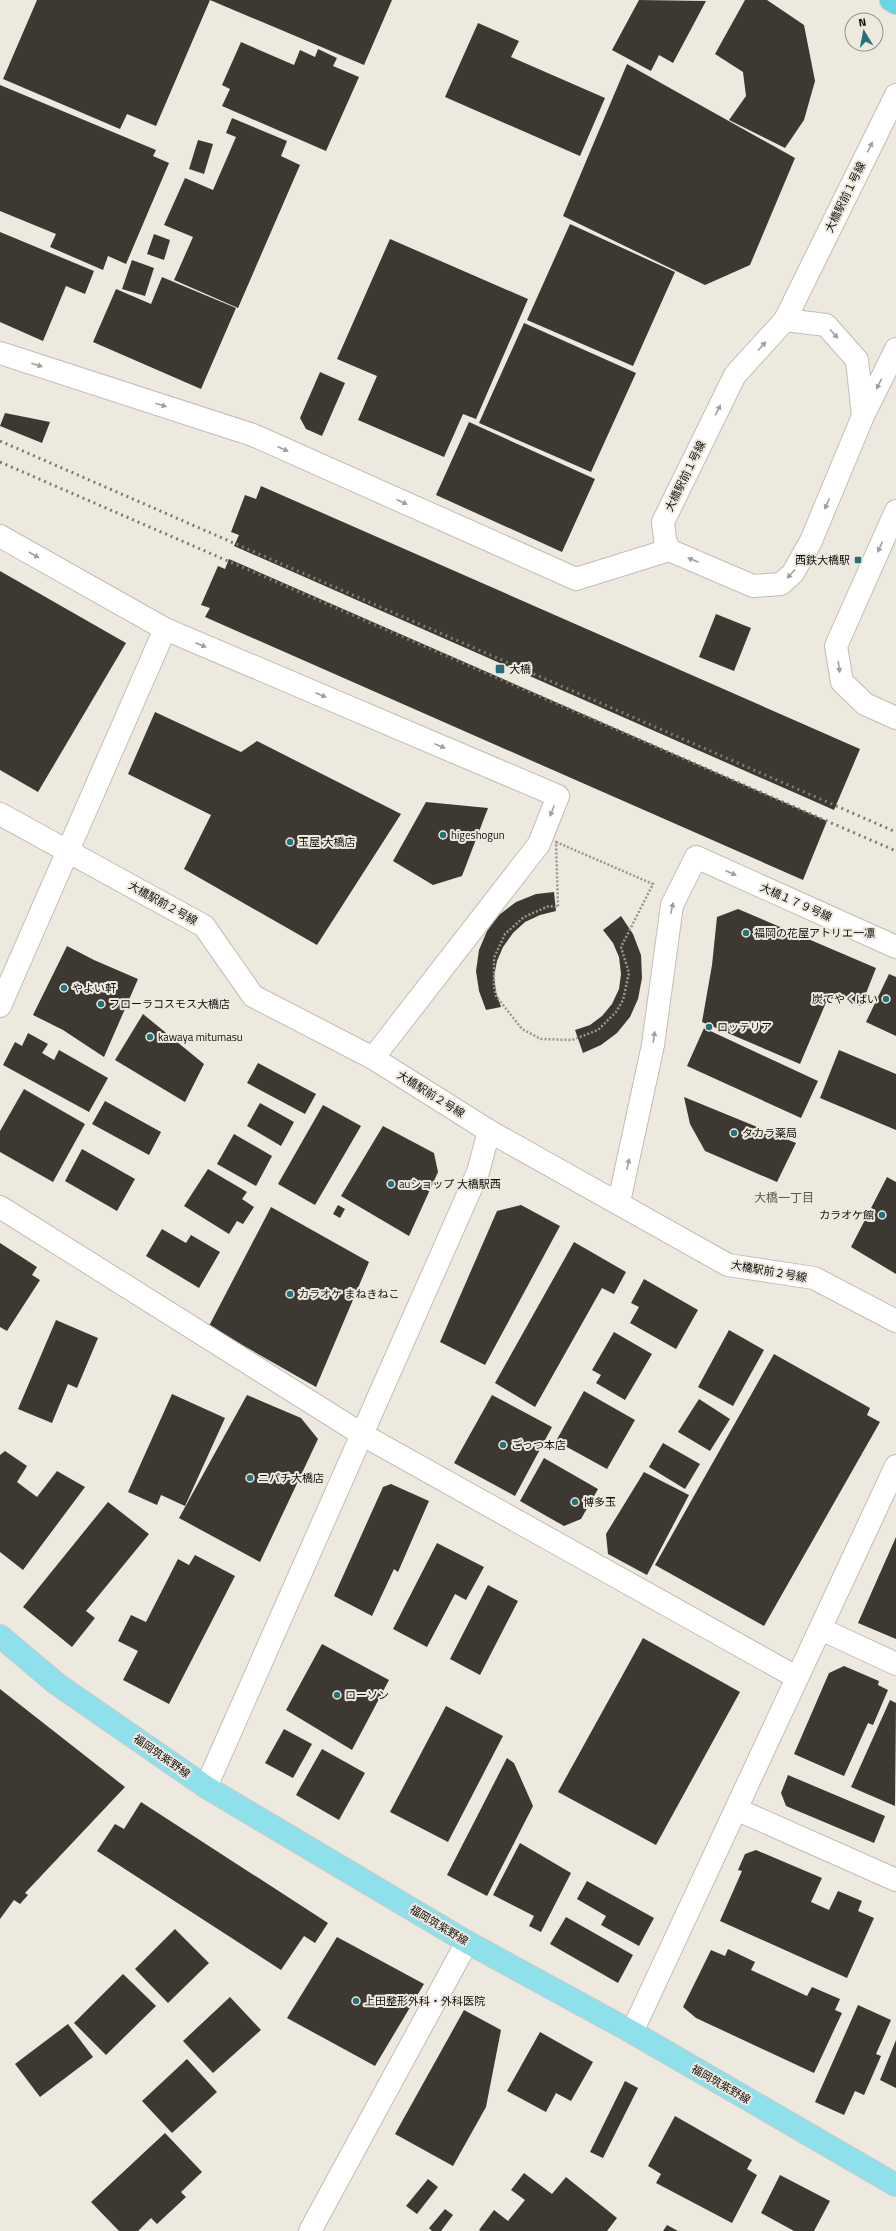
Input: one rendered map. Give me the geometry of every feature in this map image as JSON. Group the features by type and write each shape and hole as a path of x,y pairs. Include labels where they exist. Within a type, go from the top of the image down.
{"highway":[{"path":"891,0 896,2"}],"main road":[{"name":"福岡筑紫野線","path":"0,1636 56,1684 206,1787 467,1942 632,2032 896,2185"}],"street":[{"name":"大橋駅前１号線","path":"669,550 665,539 663,522 735,375 785,320 896,95"},
{"path":"785,320 826,325 857,360 863,416"},
{"path":"0,353 253,435 576,579 669,550 753,586 781,584 793,573 811,541 863,416 896,350"},
{"path":"896,512 836,646 842,682 865,704 896,718"},
{"path":"0,536 165,629 558,796 539,844 373,1058"},
{"path":"0,1006 165,629"},
{"name":"大橋駅前２号線","path":"0,814 204,926 253,996 373,1058 489,1131 619,1202 728,1265 814,1278 896,1321"},
{"name":"大橋１７９号線","path":"619,1202 653,1045 672,906 696,857 896,947"},
{"path":"206,1787 363,1435 478,1172 489,1131"},
{"path":"0,1207 363,1435 796,1677"},
{"path":"632,2032 796,1677 821,1629 896,1466"},
{"path":"821,1629 896,1664"},
{"path":"736,1809 896,1880"},
{"path":"310,2231 467,1942"}],"path":[{"path":"556,842 653,884 620,947 629,973 623,1000 616,1012 598,1030 572,1040 541,1039 522,1029 496,996 494,986 494,958 505,934 524,916 549,906 558,907 556,842"}],"building":[{"path":"37,0 210,0 156,126 127,114 120,129 3,79"},
{"path":"210,0 392,0 364,65"},
{"path":"639,0 706,1 673,63 659,55 651,71 612,50"},
{"path":"745,0 767,0 804,25 815,81 804,120 785,148 729,120 746,96 743,72 715,54"},
{"path":"478,23 519,41 511,57 605,98 580,156 445,97"},
{"path":"241,42 294,65 300,50 315,57 318,49 337,58 333,66 359,77 326,151 222,106 230,89 222,85"},
{"path":"627,64 795,158 750,265 705,285 563,216"},
{"path":"0,85 156,150 153,156 169,163 126,264 108,256 103,270 50,247 56,234 0,211"},
{"path":"232,118 287,141 281,156 300,165 238,308 174,280 193,237 164,225 185,178 213,190 236,137 226,133"},
{"path":"198,140 213,144 204,174 189,169"},
{"path":"570,224 675,272 633,366 527,320"},
{"path":"0,232 94,271 85,294 66,286 43,341 0,322"},
{"path":"154,234 170,240 164,260 147,254"},
{"path":"390,239 528,299 476,419 463,414 444,457 358,420 377,376 337,359"},
{"path":"132,260 154,268 145,296 122,289"},
{"path":"162,277 236,308 201,389 93,342 116,289 151,304"},
{"path":"524,323 636,373 591,472 479,423"},
{"path":"320,372 345,383 322,436 306,429 300,418"},
{"path":"5,413 50,422 42,443 0,426"},
{"path":"469,422 595,479 562,552 436,495"},
{"path":"261,486 860,749 834,810 234,546 239,535 231,532 245,495 256,499"},
{"path":"229,559 827,821 803,880 205,617 210,608 201,605 218,566 225,569"},
{"path":"0,571 126,643 38,792 0,770"},
{"path":"716,614 751,628 734,671 699,657"},
{"name":"玉屋 大橋店","path":"155,712 241,752 257,741 401,814 317,945 184,869 211,815 128,774"},
{"name":"higeshogun","path":"426,802 488,808 462,876 433,885 393,861"},
{"path":"554,892 556,911 540,915 525,922 513,933 503,947 497,961 494,976 496,992 501,1007 486,1010 479,991 476,971 479,950 487,931 499,915 516,902 536,894"},
{"path":"738,909 876,968 861,1006 830,993 800,1064 702,1022 712,965 717,917"},
{"path":"621,916 633,934 641,955 642,978 638,999 630,1017 617,1033 601,1045 583,1053 575,1030 590,1025 602,1016 612,1004 619,989 621,974 619,957 613,943 603,930"},
{"name":"フローラコスモス大橋店","path":"67,946 94,960 138,979 104,1057 63,1030 33,1015"},
{"name":"炭でやくばい","path":"889,974 896,977 896,1036 866,1022"},
{"name":"kawaya mitumasu","path":"143,1014 204,1064 185,1102 115,1060"},
{"path":"704,1028 818,1081 801,1118 687,1066"},
{"path":"28,1033 48,1044 42,1053 54,1060 59,1050 108,1078 89,1112 3,1065 15,1042 22,1046"},
{"path":"839,1050 896,1074 896,1130 820,1098"},
{"path":"258,1063 316,1094 305,1114 247,1083"},
{"path":"24,1089 85,1124 53,1182 0,1152 0,1131"},
{"name":"タカラ薬局","path":"684,1097 796,1143 777,1182 705,1151 690,1124"},
{"path":"105,1101 161,1132 149,1155 92,1124"},
{"path":"260,1103 294,1122 281,1146 247,1126"},
{"path":"323,1105 361,1126 315,1205 278,1184"},
{"name":"auショップ 大橋駅西","path":"383,1126 434,1153 438,1172 409,1236 341,1196"},
{"path":"234,1134 272,1156 256,1186 217,1164"},
{"path":"82,1149 135,1179 117,1211 65,1181"},
{"path":"208,1169 247,1192 242,1199 254,1207 243,1224 237,1221 229,1234 184,1206"},
{"name":"カラオケ館","path":"887,1177 896,1182 896,1274 851,1247"},
{"path":"338,1205 345,1209 340,1218 333,1214"},
{"path":"521,1205 560,1226 485,1365 440,1342 497,1211"},
{"name":"カラオケ まねきねこ","path":"271,1207 369,1262 316,1387 209,1326"},
{"path":"162,1229 186,1243 191,1235 220,1252 199,1288 146,1256"},
{"path":"574,1242 626,1272 614,1294 602,1288 535,1407 495,1383"},
{"path":"0,1243 37,1267 32,1275 40,1280 7,1331 0,1327"},
{"path":"644,1279 698,1310 676,1349 630,1323 639,1307 631,1303"},
{"path":"56,1320 98,1338 77,1388 68,1384 52,1423 18,1409"},
{"path":"729,1330 764,1350 733,1406 698,1387"},
{"path":"614,1332 652,1354 625,1400 596,1383 601,1375 592,1370"},
{"path":"774,1354 870,1408 867,1415 880,1422 764,1626 655,1565"},
{"path":"584,1391 635,1420 607,1469 556,1441"},
{"path":"172,1394 225,1418 185,1506 161,1495 157,1505 128,1492"},
{"name":"ニパチ大橋店","path":"247,1395 301,1418 318,1439 260,1562 179,1518"},
{"name":"ごっつ本店","path":"492,1395 552,1427 515,1496 454,1463"},
{"path":"699,1399 730,1419 710,1451 678,1432"},
{"path":"663,1443 700,1464 685,1489 649,1467"},
{"path":"5,1451 27,1466 17,1482 37,1497 57,1471 85,1487 23,1570 0,1552 0,1455"},
{"path":"544,1458 598,1489 581,1519 564,1526 520,1501"},
{"path":"644,1472 689,1495 647,1575 608,1554 606,1534"},
{"path":"391,1484 429,1501 398,1572 394,1569 372,1616 334,1596 383,1487"},
{"path":"108,1502 149,1534 86,1611 95,1618 72,1647 23,1607"},
{"path":"896,1537 896,1639 858,1623"},
{"path":"437,1543 484,1567 466,1600 455,1594 427,1647 393,1629"},
{"path":"195,1555 235,1576 169,1704 123,1680 138,1651 118,1641 131,1615 146,1622 178,1559 189,1565"},
{"path":"488,1585 518,1601 480,1675 450,1659"},
{"path":"643,1638 740,1692 656,1845 558,1792"},
{"name":"ローソン","path":"322,1644 389,1680 352,1750 286,1710"},
{"path":"844,1666 879,1681 878,1685 888,1690 873,1725 868,1723 844,1776 794,1754 829,1673"},
{"path":"0,1689 125,1787 25,1893 28,1895 20,1904 14,1900 0,1919"},
{"path":"890,1700 896,1703 895,1806 851,1787"},
{"path":"446,1706 503,1736 448,1842 390,1812"},
{"path":"284,1729 312,1744 293,1778 265,1763"},
{"path":"322,1749 365,1773 339,1820 296,1795"},
{"path":"507,1758 514,1763 533,1806 487,1896 447,1875"},
{"path":"788,1775 885,1816 874,1843 786,1806 781,1793"},
{"path":"141,1802 328,1923 315,1943 304,1936 281,1970 97,1851 115,1824 124,1829"},
{"path":"520,1843 571,1873 541,1932 529,1926 534,1916 493,1895"},
{"path":"756,1850 822,1878 811,1902 829,1910 838,1891 862,1901 858,1911 874,1918 847,1978 720,1921 742,1871 738,1870 745,1854"},
{"path":"587,1881 654,1918 639,1946 601,1925 606,1916 577,1899"},
{"path":"566,1917 633,1955 618,1983 550,1944"},
{"path":"175,1929 209,1963 168,2003 135,1969"},
{"name":"上田整形外科・外科医院","path":"337,1937 424,1984 375,2066 287,2018"},
{"path":"728,1949 755,1962 751,1970 807,1996 812,1987 840,1999 835,2010 842,2013 814,2073 696,2018 683,2007 711,1950 725,1956"},
{"path":"123,1974 156,2006 106,2055 74,2023"},
{"path":"230,1997 261,2030 213,2073 183,2041"},
{"path":"858,2005 891,2020 876,2054 881,2056 864,2095 855,2091 844,2115 815,2102"},
{"path":"464,2010 501,2030 486,2107 453,2166 395,2134"},
{"path":"68,2024 93,2057 40,2097 15,2064"},
{"path":"540,2032 593,2062 571,2101 556,2093 546,2112 507,2091"},
{"path":"896,2040 896,2088 880,2080"},
{"path":"187,2059 217,2092 172,2133 142,2101"},
{"path":"625,2081 638,2088 603,2158 590,2152"},
{"path":"675,2116 752,2160 747,2169 757,2175 732,2223 656,2183 661,2174 648,2166"},
{"path":"165,2133 202,2172 181,2192 186,2197 157,2224 151,2218 138,2231 119,2231 91,2202"},
{"path":"524,2173 552,2194 566,2177 617,2218 607,2231 479,2230 494,2210 508,2221 525,2200 511,2190"},
{"path":"780,2175 830,2201 814,2231 794,2231 761,2213"},
{"path":"428,2179 438,2187 417,2214 406,2206"},
{"path":"445,2209 453,2215 441,2231 432,2231 429,2228"},
{"path":"667,2225 678,2231 663,2231"}],"railway":[{"path":"0,441 896,832"},
{"path":"0,462 896,851"}],"place":[{"name":"西鉄大橋駅","path":"858,560"},
{"name":"大橋","path":"500,669"},
{"name":"higeshogun","path":"443,835"},
{"name":"玉屋 大橋店","path":"290,842"},
{"name":"福岡の花屋アトリエ一凛","path":"746,933"},
{"name":"やよい軒","path":"64,988"},
{"name":"炭でやくばい","path":"886,999"},
{"name":"フローラコスモス大橋店","path":"101,1004"},
{"name":"ロッテリア","path":"709,1027"},
{"name":"kawaya mitumasu","path":"150,1037"},
{"name":"タカラ薬局","path":"734,1133"},
{"name":"auショップ 大橋駅西","path":"391,1184"},
{"name":"カラオケ館","path":"882,1215"},
{"name":"カラオケ まねきねこ","path":"290,1294"},
{"name":"ごっつ本店","path":"503,1445"},
{"name":"ニパチ大橋店","path":"250,1478"},
{"name":"博多玉","path":"575,1502"},
{"name":"ローソン","path":"337,1695"},
{"name":"上田整形外科・外科医院","path":"356,2001"}],"district":[{"name":"大橋一丁目","path":"784,1197"}]}
